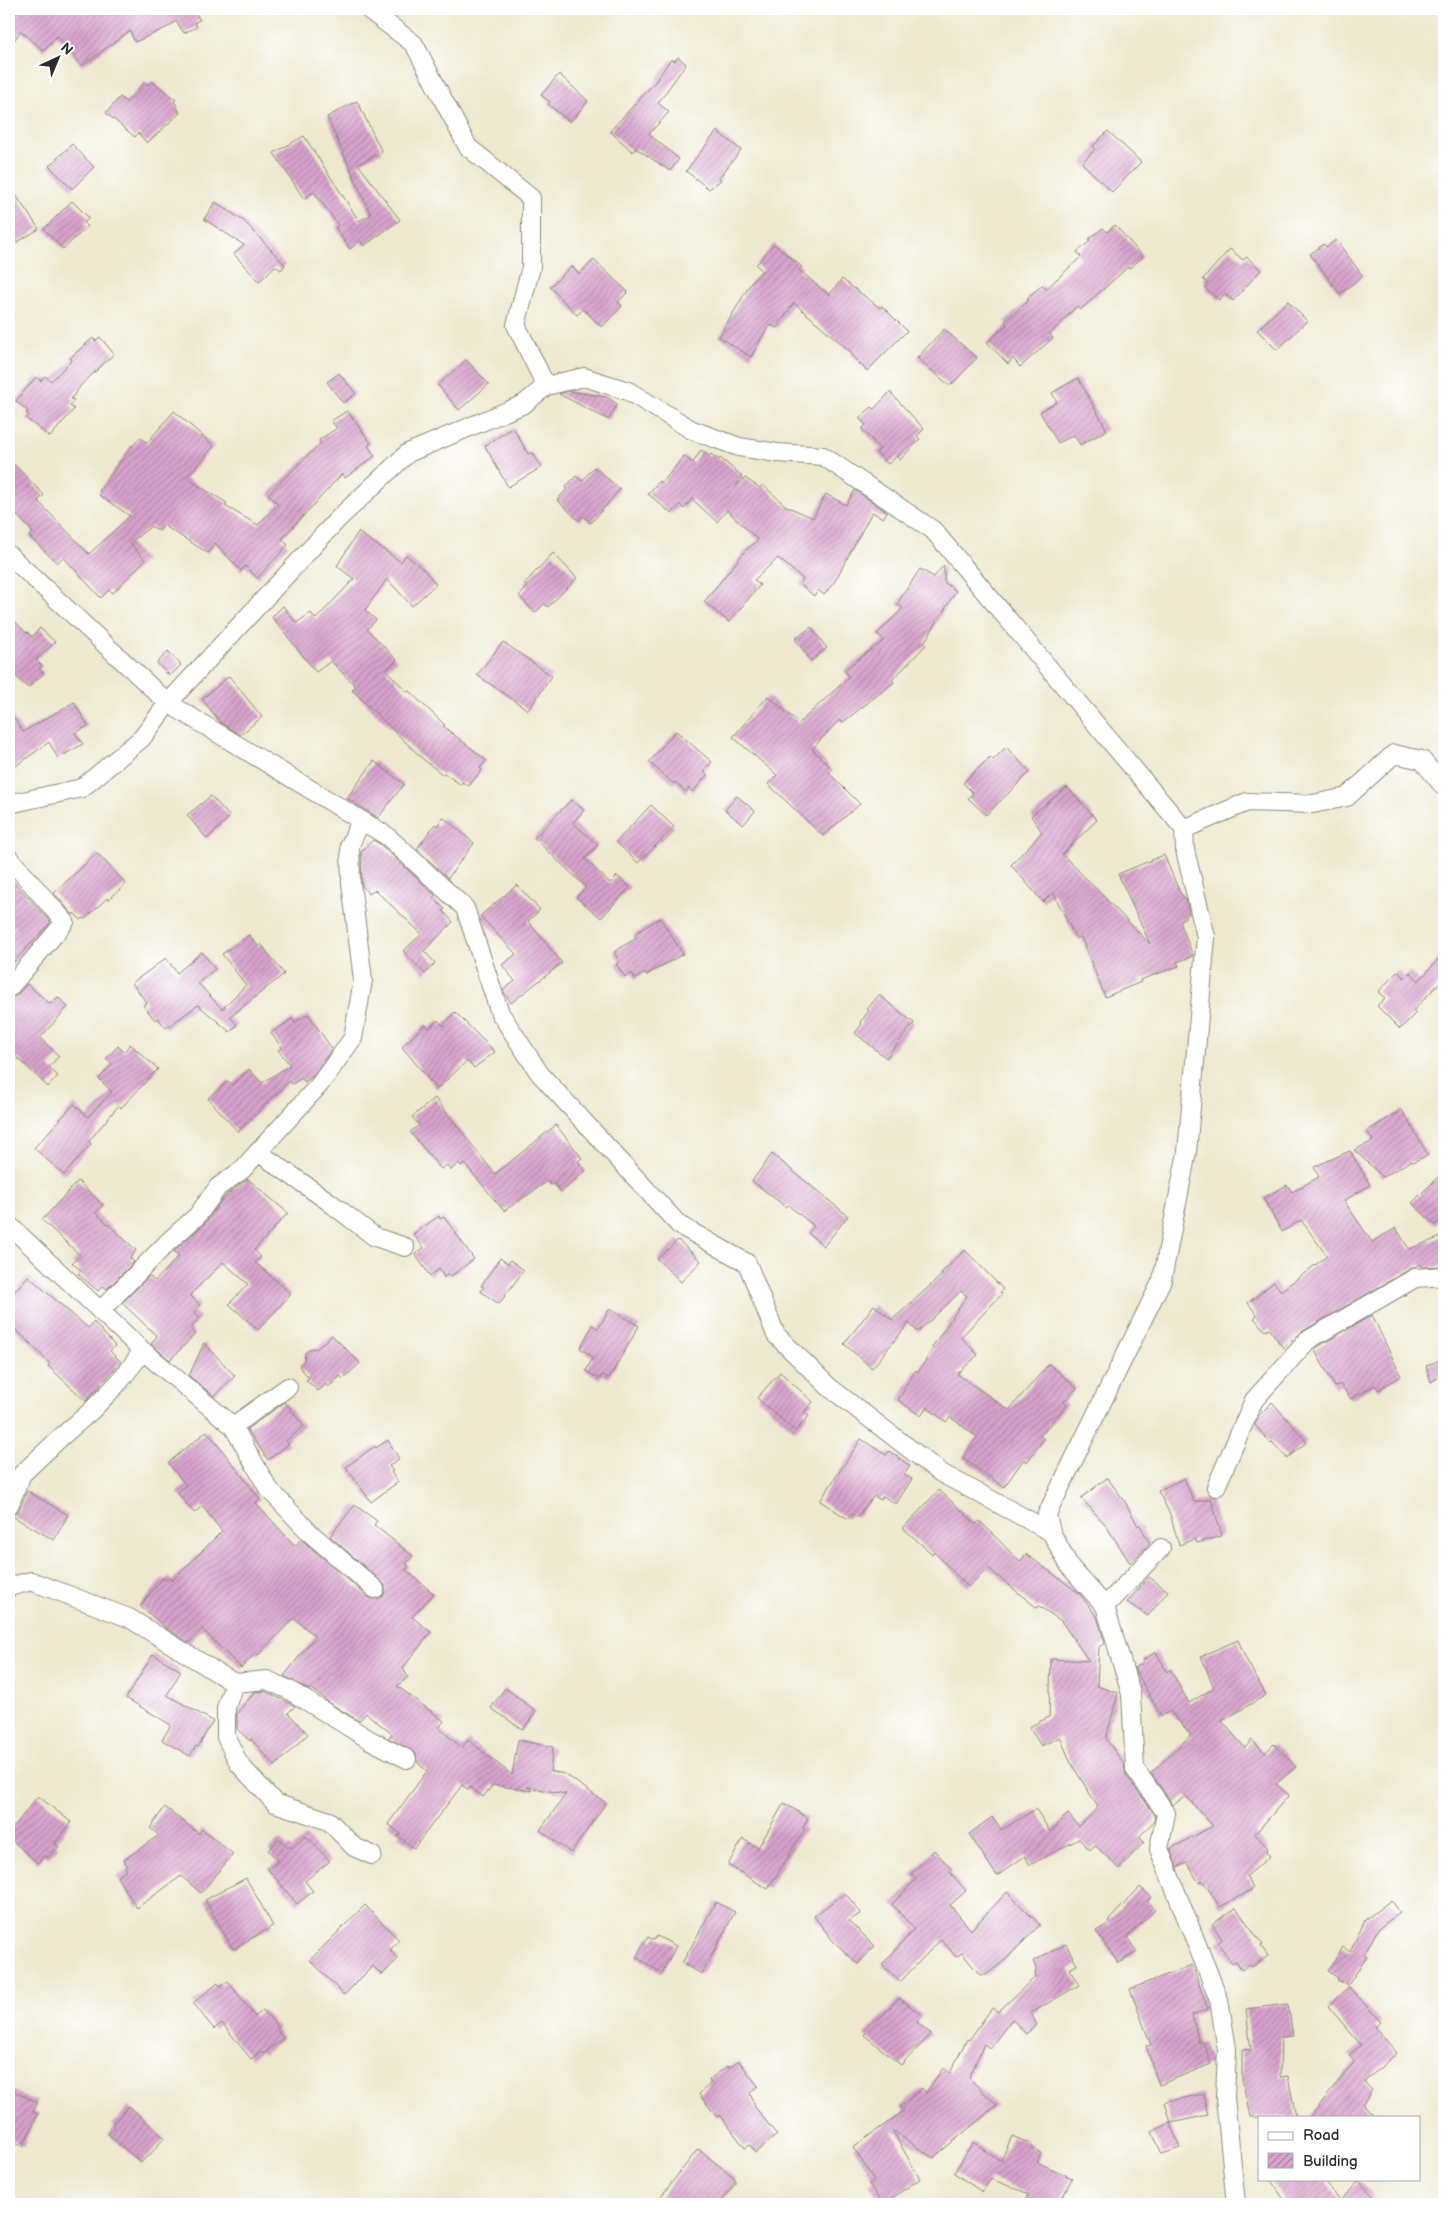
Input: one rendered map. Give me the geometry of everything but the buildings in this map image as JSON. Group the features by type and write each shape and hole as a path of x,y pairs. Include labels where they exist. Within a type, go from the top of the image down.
{"street":[{"path":"368,9 414,44 468,147 531,198 531,267 516,325 546,386"},
{"path":"9,804 82,788 142,738 168,703 338,519 408,453 524,404 546,386 584,378 628,391 692,430 739,447 777,453 823,456 933,530 1184,829 1185,850 1206,937 1187,1152 1162,1280 1047,1514 1051,1532 1070,1567 1105,1606 1131,1694 1135,1769 1166,1814 1159,1849 1219,2000 1226,2049 1225,2098 1236,2204"},
{"path":"9,555 168,703 387,836 465,908 500,1013 540,1074 679,1225 747,1264 776,1335 829,1387 941,1472 1051,1532"},
{"path":"1184,829 1247,802 1314,804 1347,797 1394,754 1422,760 1444,787"},
{"path":"100,1311 196,1216 218,1187 242,1170 320,1084 353,1038 363,980 351,883 350,845 361,821"},
{"path":"9,858 65,922 9,988"},
{"path":"258,1152 328,1201 375,1237 405,1247"},
{"path":"9,1225 143,1351 233,1426 268,1488 310,1533 375,1589"},
{"path":"1216,1487 1254,1400 1308,1340 1415,1278 1444,1276"},
{"path":"9,1505 22,1474 60,1437 91,1411 120,1381 143,1351"},
{"path":"233,1426 288,1387"},
{"path":"1105,1606 1161,1548"},
{"path":"9,1587 31,1581 129,1618 234,1682 267,1680 289,1690 370,1740 407,1759"},
{"path":"234,1682 226,1708 226,1737 239,1764 275,1803 329,1821 354,1847 372,1855"}]}
